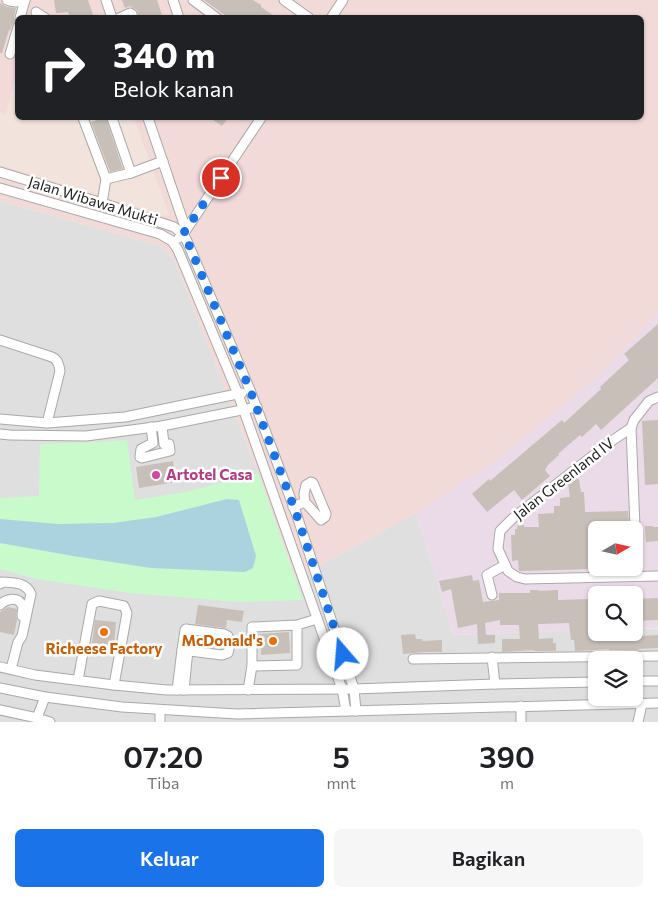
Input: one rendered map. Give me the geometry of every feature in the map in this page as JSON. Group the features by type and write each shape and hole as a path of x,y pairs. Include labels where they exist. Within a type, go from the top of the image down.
{"street":[{"path":"7,0 20,3 25,0"},
{"path":"21,15 25,0"},
{"path":"106,0 111,15"},
{"path":"173,0 178,15"},
{"path":"193,0 213,15"},
{"path":"284,0 305,15"},
{"path":"333,15 343,0"},
{"path":"36,12 40,15"},
{"path":"10,54 15,37"},
{"path":"84,120 106,179 102,203"},
{"path":"113,120 131,173"},
{"path":"149,120 187,240 250,390 295,510 354,689 356,712"},
{"path":"260,120 174,244 244,410 342,689 346,712"},
{"path":"106,179 131,173 163,161"},
{"name":"Jalan Wibawa Mukti","path":"0,172 102,203 184,232"},
{"name":"Jalan Wibawa Mukti","path":"0,188 160,234 172,240 174,244"},
{"path":"0,340 52,356 59,364 60,372 47,423"},
{"path":"0,419 47,423 125,417 250,390"},
{"name":"Jalan Greenland IV","path":"505,565 498,547 502,529 512,518 631,428 634,420 649,401 658,397"},
{"path":"0,434 86,436 151,428 256,407"},
{"path":"151,428 153,443 141,449 140,457 142,458 170,451 169,444 164,444 162,426"},
{"path":"631,428 635,521"},
{"path":"282,518 305,502"},
{"path":"492,595 487,575 505,565 510,573 527,580 637,576"},
{"path":"643,576 658,576"},
{"path":"0,584 2,582 25,586 31,594 22,636 18,642"},
{"path":"0,605 9,599 16,600 23,607 18,642 11,669"},
{"path":"78,680 92,604 99,601 124,606 127,613 114,685"},
{"path":"248,690 252,666 252,627 297,625 317,619"},
{"path":"252,666 297,665 297,625"},
{"path":"180,690 185,650 184,633 186,629 224,634 228,636 230,642 228,653 222,655 185,650"},
{"path":"413,659 658,656"},
{"path":"492,657 495,684"},
{"path":"0,667 35,675 167,690 354,689 588,682"},
{"path":"643,682 658,681"},
{"path":"0,688 44,697 114,706 236,718 346,712 588,705"},
{"path":"37,718 44,697"},
{"path":"643,704 658,703"},
{"path":"521,706 521,722"},
{"path":"638,722 642,706"},
{"path":"0,710 50,722"},
{"path":"160,710 160,722"}],"shaded area":[{"path":"0,0 658,0 658,312 601,373 498,459 416,513 295,579 258,473 174,259 160,246 0,201"},
{"path":"15,80 15,120 135,120 169,214 166,216 0,165 0,113 6,115"},
{"path":"0,201 160,246 174,259 258,473 295,579 416,513 453,635 588,630 588,641 643,641 643,629 658,629 658,722 0,722"},
{"path":"658,312 658,628 643,629 643,586 588,586 588,630 453,635 416,513 498,459 601,373"}],"green space":[{"path":"127,440 135,500 186,492 258,473 303,600 240,602 130,593 37,579 0,569 0,498 39,496 40,444"}],"water":[{"path":"227,499 239,500 256,556 253,568 245,572 151,568 0,543 0,519 58,524 113,523 156,517"}],"building":[{"path":"54,0 88,0 93,15 69,15 68,12 56,13"},
{"path":"122,0 157,0 162,15 138,15 137,10 130,6 125,8"},
{"path":"204,0 253,0 273,15 225,15"},
{"path":"0,3 7,7 16,8 15,22 9,30 2,53 0,53"},
{"path":"107,120 123,169 110,172 91,122"},
{"path":"213,120 226,120 222,126"},
{"path":"658,324 658,378 601,430 596,424 582,437 580,435 558,454 545,470 550,476 522,500 514,490 487,512 472,494 562,420 564,423 629,360 624,354"},
{"path":"658,420 658,484 645,485 642,421"},
{"name":"Artotel Casa","path":"173,461 176,482 139,488 136,467"},
{"path":"579,479 581,492 584,492 585,512 628,511 629,521 588,521 588,569 519,571 518,560 512,561 511,535 515,535 517,526 539,527 538,514 554,513 554,506 560,506 560,498 570,497 568,483"},
{"path":"645,526 658,527 658,541 646,542"},
{"path":"472,575 473,581 479,580 483,602 499,600 499,593 530,593 530,590 558,590 558,600 588,599 588,641 643,641 643,636 658,635 658,648 575,651 574,640 571,640 569,623 538,624 539,639 553,638 553,643 556,643 556,651 502,652 502,639 520,639 519,625 500,625 500,620 485,623 486,635 495,635 495,643 478,644 477,624 458,628 451,589 442,592 439,581"},
{"path":"658,598 658,620 643,621 643,599"},
{"path":"198,605 244,611 242,622 227,620 226,628 195,624"},
{"path":"8,607 17,609 14,635 0,632 0,612"},
{"name":"Richeese Factory","path":"95,620 116,622 114,645 92,643"},
{"name":"McDonald's","path":"289,632 290,653 261,655 261,649 258,649 258,634"},
{"path":"415,634 416,639 422,639 422,641 442,640 442,652 403,654 401,635"}],"place":[{"name":"Artotel Casa","path":"156,475"},
{"name":"Richeese Factory","path":"104,632"},
{"name":"McDonald's","path":"273,641"}],"route":[{"path":"221,178 183,234 250,390 296,513 343,654"}]}
